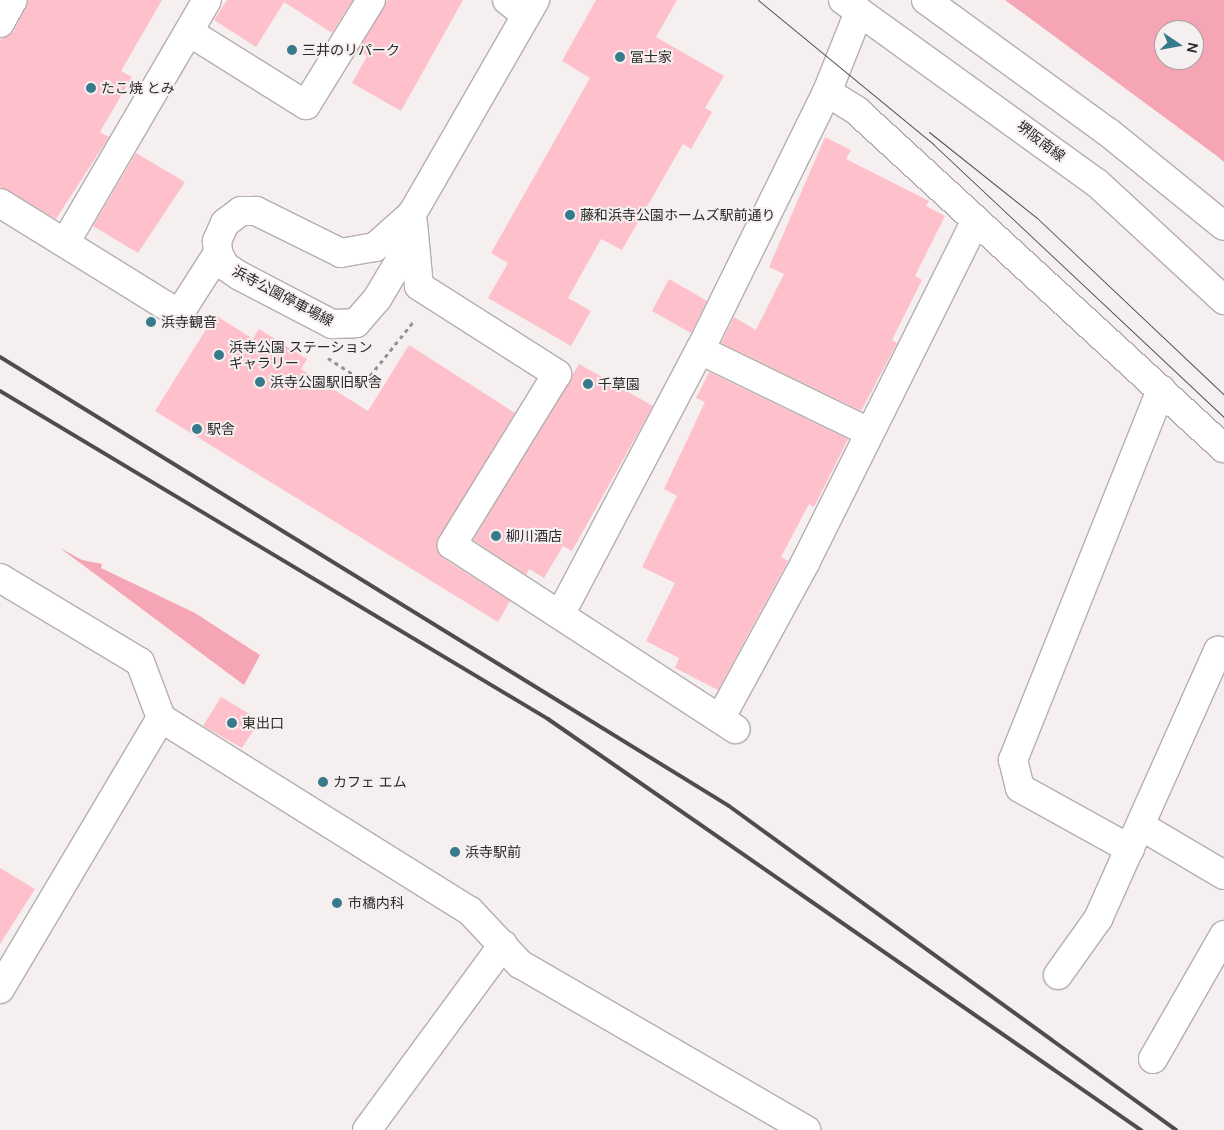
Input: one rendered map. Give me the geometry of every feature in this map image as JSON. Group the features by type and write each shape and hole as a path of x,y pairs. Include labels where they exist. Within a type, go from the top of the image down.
{"street":[{"path":"0,23 13,0"},
{"path":"66,243 207,0"},
{"path":"189,32 306,105 371,0"},
{"path":"926,0 1108,132 1224,226"},
{"name":"浜寺公園停車場線","path":"412,214 375,247 341,253 256,211 241,211 225,223 217,241 218,253 225,266 240,276 332,324 343,326 356,323 377,298 405,252 412,214 523,5"},
{"path":"560,615 700,350 827,92 851,6"},
{"name":"堺阪南線","path":"851,6 1097,183 1224,300"},
{"path":"827,92 857,111 1224,448"},
{"path":"0,203 179,314 218,253"},
{"path":"412,214 419,286 557,374 452,545 728,724 805,562 976,220"},
{"path":"700,350 869,432"},
{"path":"1161,390 1013,760 1020,788 1224,875"},
{"path":"0,578 140,662 161,718 425,880 470,911 520,964 806,1130"},
{"path":"1058,975 1098,920 1218,651"},
{"path":"0,989 161,718"},
{"path":"1153,1059 1224,935"},
{"path":"367,1130 502,945"}],"shaded area":[{"path":"1005,0 1224,0 1224,162 1217,156"},
{"path":"60,548 82,560 102,564 101,568 195,613 260,655 244,685"}],"building":[{"path":"29,0 162,0 121,71 132,77 100,132 109,137 56,219 0,187 0,40 14,31"},
{"path":"227,0 353,0 332,33 284,2 256,47 214,20"},
{"path":"387,0 463,0 401,111 352,83 367,56 358,50"},
{"path":"596,0 677,0 656,37 724,76 705,108 712,112 691,149 683,144 622,250 601,239 568,298 591,311 571,346 488,298 508,263 491,253 590,78 562,61"},
{"path":"825,137 851,150 846,159 929,201 926,206 945,216 915,276 922,280 892,340 897,343 861,411 721,343 734,317 756,330 784,274 769,267"},
{"path":"136,153 185,182 138,253 93,226"},
{"path":"669,279 707,301 691,333 652,311"},
{"path":"215,315 253,339 259,329 307,359 301,369 368,411 409,345 515,413 436,544 443,558 510,601 498,622 155,411"},
{"path":"579,364 653,406 572,551 563,546 544,578 529,569 526,575 473,540"},
{"path":"709,372 848,439 814,507 809,504 781,557 788,561 718,690 675,668 679,658 646,641 675,583 642,567 677,496 664,489 705,402 696,398"},
{"name":"東出口","path":"221,697 260,720 242,748 203,726"},
{"path":"0,868 35,889 0,944"}],"tram line":[{"path":"758,0 933,144 1224,417"},
{"path":"929,132 1036,217 1224,395"}],"railway":[{"path":"0,357 729,806 1176,1130"},
{"path":"0,391 548,719 1141,1130"}],"place":[{"name":"三井のリパーク","path":"292,50"},
{"name":"冨士家","path":"620,57"},
{"name":"たこ焼 とみ","path":"91,88"},
{"name":"藤和浜寺公園ホームズ駅前通り","path":"570,215"},
{"name":"浜寺観音","path":"151,322"},
{"name":"浜寺公園 ステーション ギャラリー","path":"219,355"},
{"name":"浜寺公園駅旧駅舎","path":"260,382"},
{"name":"千草園","path":"588,384"},
{"name":"駅舎","path":"197,429"},
{"name":"柳川酒店","path":"496,536"},
{"name":"東出口","path":"232,723"},
{"name":"カフェ エム","path":"323,782"},
{"name":"浜寺駅前","path":"455,852"},
{"name":"市橋内科","path":"337,903"}]}
